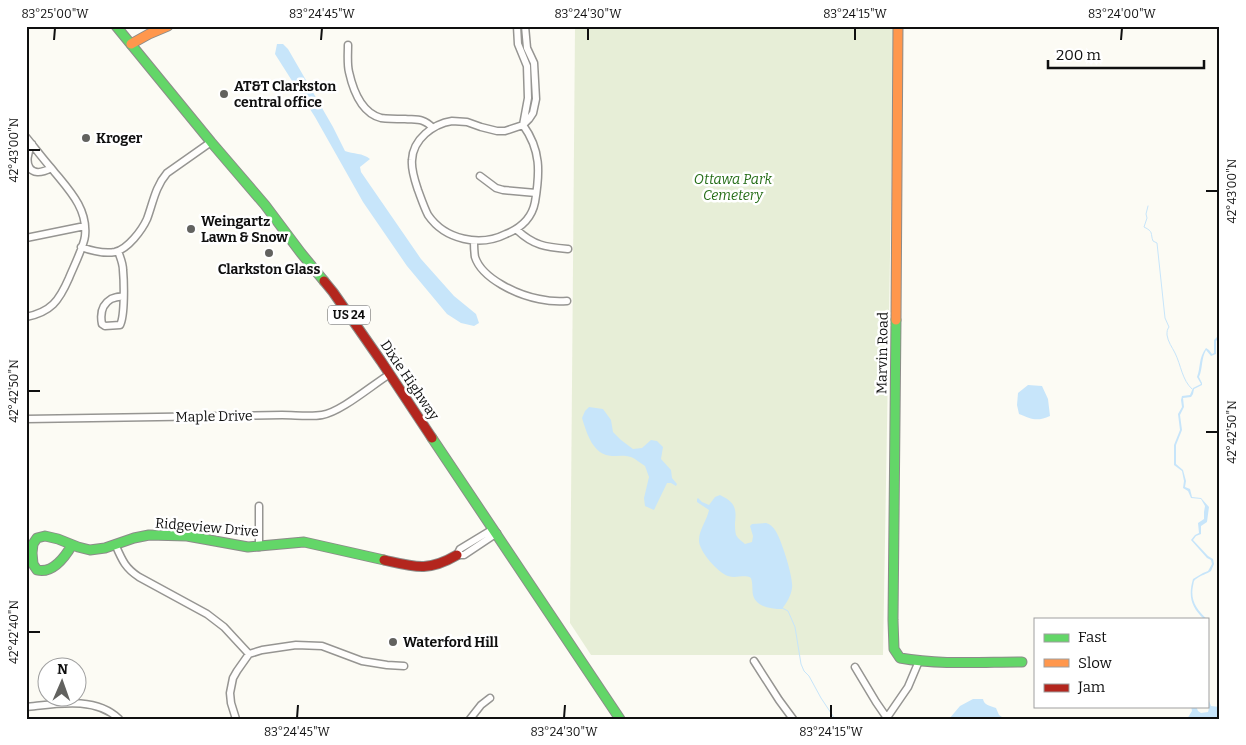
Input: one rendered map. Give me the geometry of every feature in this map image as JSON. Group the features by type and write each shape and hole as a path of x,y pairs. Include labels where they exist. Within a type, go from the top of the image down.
{"street":[{"name":"Dixie Highway","path":"116,26 210,142 265,205 333,292 390,374 620,719"},
{"path":"131,44 146,34 168,26"},
{"path":"517,26 518,44 523,50 534,62 536,99 530,119 523,125 505,131 490,130 467,122 443,122 429,131 418,143 413,153 414,178 429,216 443,230 456,237 474,241 491,240 517,230 534,208 538,174 536,151 523,125 528,98 527,66 523,50 525,26"},
{"name":"Marvin Road","path":"898,26 894,649 900,658 919,661 966,663 1022,662"},
{"path":"348,45 349,72 356,94 364,107 383,118 421,119 428,122 432,128"},
{"path":"528,98 536,99"},
{"path":"26,137 74,196 81,208 85,226 85,236 59,298 48,310 38,315 26,317"},
{"path":"81,247 92,251 118,251 133,239 147,218 157,188 167,173 210,142"},
{"path":"32,144 27,158 30,168 40,172 51,168"},
{"path":"480,176 496,188 502,190 536,193"},
{"path":"26,238 85,226"},
{"path":"517,230 531,242 538,245 568,249"},
{"path":"474,241 475,258 480,266 485,273 502,285 537,299 567,301"},
{"path":"118,251 122,259 123,269 123,297 121,323 115,326 105,326 102,324 102,310 106,303 119,296 123,297"},
{"name":"Maple Drive","path":"26,419 320,416 343,406 390,374"},
{"path":"259,506 259,547"},
{"name":"Ridgeview Drive","path":"72,545 58,564 47,571 39,570 33,564 33,544 41,536 52,537 72,545 82,549 91,550 136,537 162,535 192,537 238,546 259,547 304,542 416,567 425,567 442,563 457,555 460,549 495,531"},
{"path":"114,544 124,565 130,571 207,614 224,627 249,654"},
{"path":"236,719 231,704 230,686 236,671 249,654 269,648 296,645 322,646 362,661 404,666"},
{"path":"754,661 793,719"},
{"path":"855,667 887,718 908,687 919,661"},
{"path":"470,719 481,705 490,698"},
{"path":"26,706 89,704 107,710 119,719"}],"green space":[{"name":"Ottawa Park Cemetery","path":"575,27 894,28 883,655 591,655 570,623"}],"water":[{"path":"277,44 283,44 288,49 345,151 370,159 360,167 361,172 421,259 454,296 476,314 479,323 474,326 461,323 447,314 407,266 363,202 315,117 275,54"},
{"path":"1220,325 1220,337 1216,341 1216,354 1211,356 1206,350 1203,357 1199,377 1202,385 1194,389 1191,397 1183,398 1184,407 1180,415 1182,430 1176,445 1176,464 1183,470 1186,481 1185,487 1190,489 1192,497 1201,498 1209,507 1207,522 1201,526 1201,534 1193,540 1213,559 1214,564 1211,571 1194,581 1193,600 1206,618 1203,618 1193,606 1191,591 1193,579 1208,571 1212,564 1211,560 1191,540 1199,533 1198,523 1204,519 1205,506 1201,499 1191,498 1188,491 1183,488 1182,471 1174,465 1174,445 1180,430 1178,414 1182,407 1182,396 1190,395 1193,388 1201,384 1197,377 1202,356 1206,348 1212,354 1214,353 1214,340 1219,335"},
{"path":"1028,385 1042,386 1048,399 1050,416 1034,419 1019,414 1017,405 1018,393"},
{"path":"589,407 603,409 611,420 613,432 633,449 642,448 651,440 657,441 663,447 661,459 671,470 672,478 677,484 676,486 667,483 654,510 645,506 644,498 649,477 645,466 631,457 605,455 595,448 582,418"},
{"path":"720,495 729,500 734,506 736,535 745,544 752,542 753,536 750,526 752,524 767,523 778,534 792,583 790,596 782,609 769,608 757,602 753,595 751,578 746,576 731,577 724,574 709,561 702,549 699,536 709,510 697,502 697,499 709,505 715,497"},
{"path":"1208,698 1211,706 1220,707 1220,719 1187,719 1192,711 1191,708 1197,708 1201,713 1208,712"},
{"path":"973,699 983,699 986,704 996,708 999,715 1005,719 949,719 960,706"}],"waterway":[{"path":"1148,206 1144,227 1150,232 1153,241 1157,243 1165,318 1169,327 1167,332 1168,338 1184,377 1192,389"},
{"path":"782,608 788,611 795,627 801,664 804,671 835,719"}],"traffic: fast":[{"path":"116,26 265,205 324,281"},
{"path":"896,320 894,649 900,658 930,662 1022,662"},
{"path":"432,438 620,719"},
{"path":"72,545 66,555 53,567 43,571 37,570 33,564 33,544 37,538 45,536 90,550 105,548 149,535 187,536 248,547 304,542 384,560"}],"traffic: slow":[{"path":"131,44 168,26"},
{"path":"896,320 898,26"}],"traffic: jam":[{"path":"324,281 381,361 432,438"},
{"path":"384,560 404,565 429,566 457,555"}],"place":[{"name":"AT&T Clarkston central office","path":"224,94"},
{"name":"Kroger","path":"86,138"},
{"name":"Weingartz Lawn & Snow","path":"191,229"},
{"name":"Clarkston Glass","path":"269,253"},
{"name":"Waterford Hill","path":"393,642"}]}
